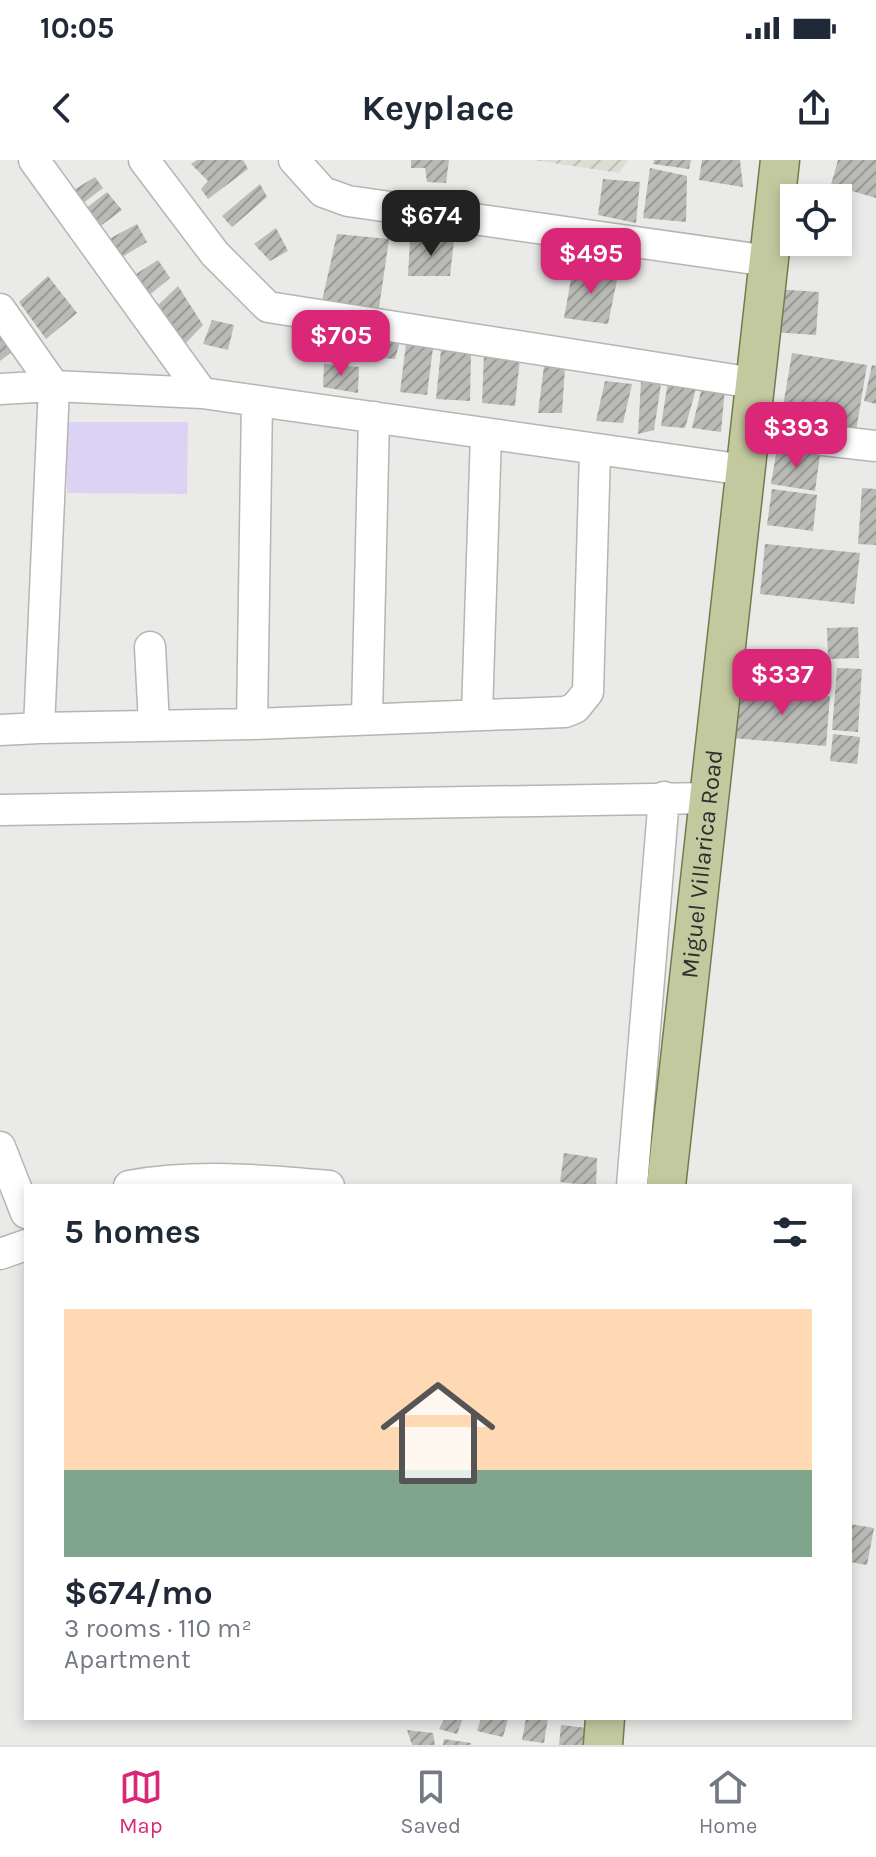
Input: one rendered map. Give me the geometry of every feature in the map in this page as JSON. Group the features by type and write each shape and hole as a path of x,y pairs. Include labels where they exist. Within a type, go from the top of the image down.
{"main road":[{"name":"Miguel Villarica Road","path":"666,1184 780,160"}],"street":[{"path":"34,160 202,393"},
{"path":"144,160 215,254 268,307 754,383"},
{"path":"294,160 323,192 348,201 769,261"},
{"path":"0,309 54,386 39,728"},
{"path":"0,389 54,386 202,393 595,452 745,470"},
{"path":"252,724 257,401"},
{"path":"367,717 374,417"},
{"path":"749,424 823,440 876,446"},
{"path":"477,714 486,434"},
{"path":"0,730 252,724 367,717 565,712 575,708 588,692 595,452"},
{"path":"150,647 154,724"},
{"path":"632,1184 664,797"},
{"path":"0,810 708,798"},
{"path":"0,1147 19,1209"},
{"path":"144,1184 181,1179 308,1184"},
{"path":"0,1254 24,1246"}],"shaded area":[{"path":"533,160 628,160 619,173"},
{"path":"67,422 188,422 187,494 67,493"}],"building":[{"path":"197,160 243,160 248,169 208,199 201,189 208,181 191,164"},
{"path":"411,160 449,160 446,183 427,182 425,168 411,168"},
{"path":"654,160 691,160 689,169 653,164"},
{"path":"702,160 740,160 743,187 699,180"},
{"path":"838,160 876,160 876,198 852,191 852,184 831,184"},
{"path":"650,168 687,176 686,222 643,218"},
{"path":"95,177 103,188 82,204 72,191"},
{"path":"603,179 640,182 636,223 598,215"},
{"path":"260,184 267,197 232,227 222,216"},
{"path":"107,192 122,210 95,230 85,209"},
{"path":"137,224 147,242 117,260 109,239"},
{"path":"276,228 288,251 270,261 254,244"},
{"path":"337,234 389,239 379,308 322,301"},
{"path":"410,240 454,240 450,276 408,276"},
{"path":"158,260 170,278 147,297 136,274"},
{"path":"573,268 618,275 608,324 564,318"},
{"path":"48,276 77,313 46,339 19,302"},
{"path":"178,286 203,325 184,345 155,308"},
{"path":"776,289 819,292 816,335 772,332"},
{"path":"212,320 234,325 228,350 203,344"},
{"path":"320,333 375,337 370,356 315,353"},
{"path":"0,334 13,351 0,361"},
{"path":"382,338 400,341 395,359 379,358"},
{"path":"406,344 433,348 427,395 400,392"},
{"path":"441,350 471,354 470,401 436,399"},
{"path":"484,353 520,358 515,406 482,403"},
{"path":"792,353 867,365 855,437 780,424"},
{"path":"324,364 359,367 358,393 323,387"},
{"path":"872,365 876,366 876,404 864,401"},
{"path":"544,366 565,367 562,413 538,413"},
{"path":"605,381 632,384 623,423 596,421"},
{"path":"668,381 698,382 685,428 661,426"},
{"path":"641,382 661,384 654,430 638,434"},
{"path":"702,387 725,388 721,432 692,428"},
{"path":"777,448 820,455 815,491 771,484"},
{"path":"862,488 876,489 876,545 858,544"},
{"path":"772,489 817,495 813,531 767,525"},
{"path":"765,544 860,553 854,604 760,594"},
{"path":"858,627 859,658 828,659 827,628"},
{"path":"837,668 862,669 858,732 832,730"},
{"path":"738,688 830,696 826,746 733,738"},
{"path":"833,734 860,737 857,764 830,761"},
{"path":"564,1153 597,1158 596,1184 560,1182"},
{"path":"852,1524 874,1528 867,1565 852,1562"},
{"path":"444,1720 462,1720 457,1734 439,1729"},
{"path":"480,1720 508,1720 503,1737 477,1731"},
{"path":"526,1720 548,1720 544,1743 522,1740"},
{"path":"561,1725 587,1728 586,1745 559,1745"},
{"path":"407,1730 433,1733 435,1745 412,1745"},
{"path":"444,1739 471,1743 471,1745 443,1745"}]}
